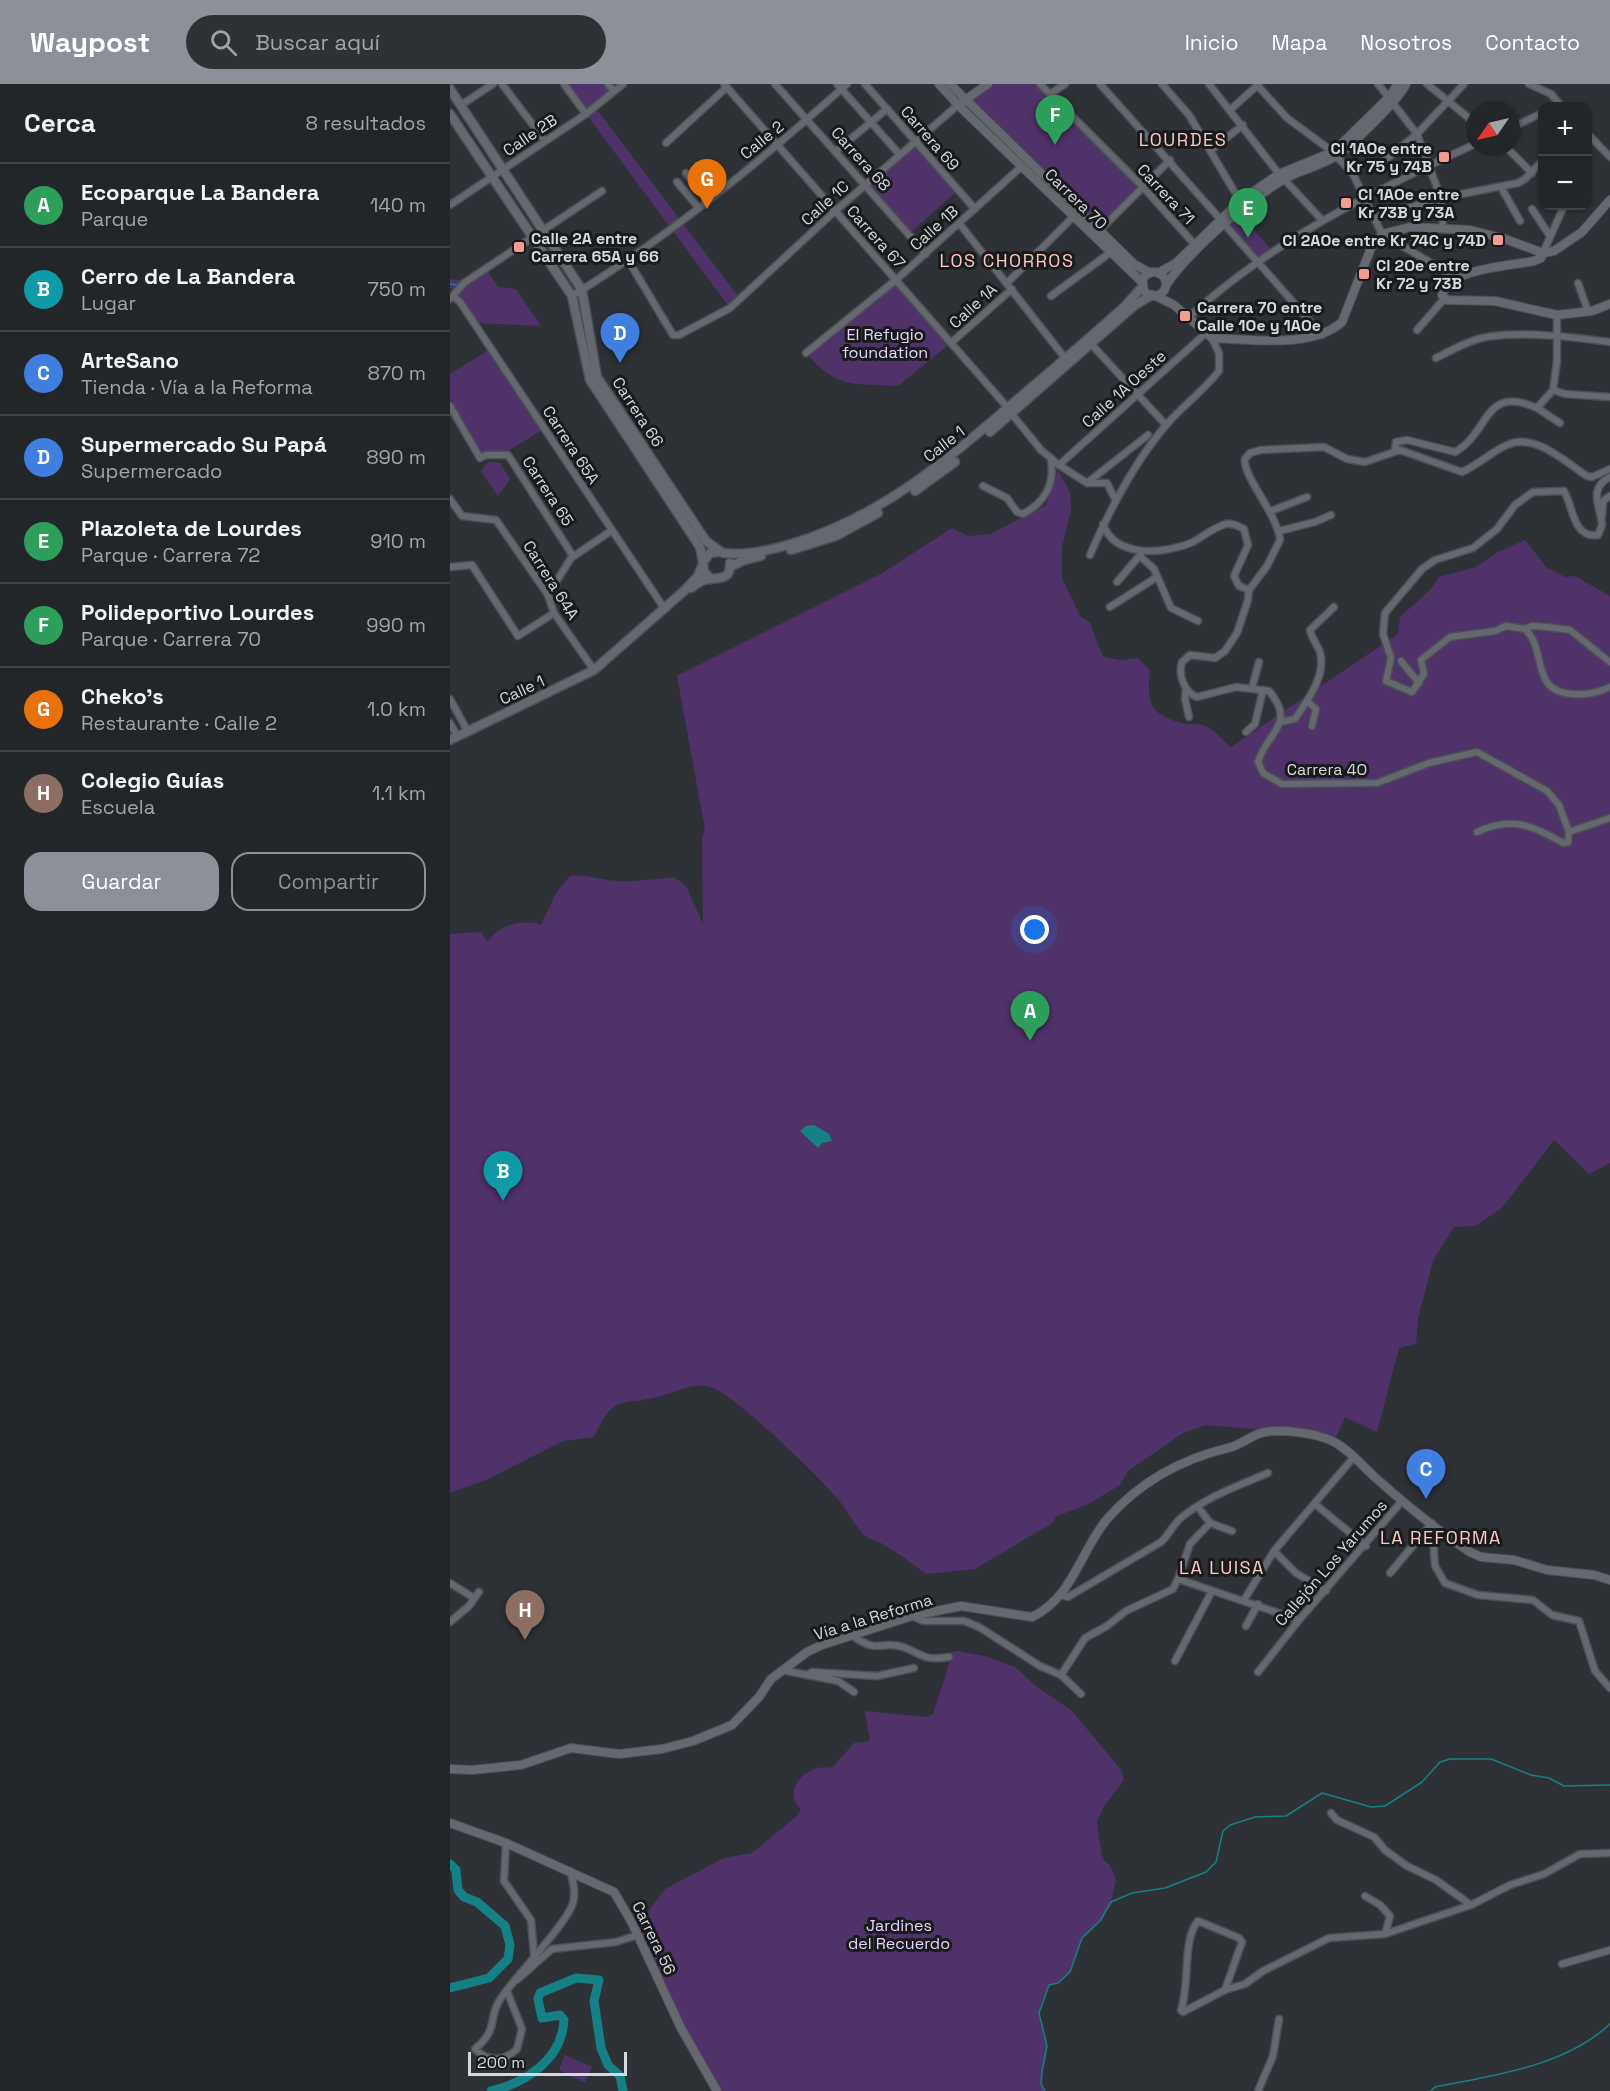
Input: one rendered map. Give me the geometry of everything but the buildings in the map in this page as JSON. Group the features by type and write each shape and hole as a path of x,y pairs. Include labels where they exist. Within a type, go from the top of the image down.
{"main road":[{"name":"Carrera 66","path":"450,89 582,290 592,358 604,391 706,541 722,553"},
{"name":"Carrera 66","path":"450,115 572,296 590,380 700,547 703,564"},
{"name":"Calle 1","path":"730,567 742,561 814,543 860,523 929,482 1131,301 1143,284"},
{"name":"Calle 1","path":"722,553 745,554 783,547 818,536 876,508 948,460 1091,344 1135,305 1154,296"},
{"path":"710,553 722,553 729,559 730,567 724,578 711,579 705,574 703,564 710,553"},
{"name":"Calle 1","path":"454,738 594,670 684,591 698,576 703,564"},
{"name":"Calle 1","path":"684,591 711,579"}],"street":[{"path":"460,105 493,84"},
{"path":"502,84 545,141"},
{"path":"564,84 586,114"},
{"path":"608,84 614,91"},
{"name":"Calle 2B","path":"450,205 586,114 623,84"},
{"name":"Carrera 69","path":"865,84 975,209"},
{"name":"Carrera 70","path":"939,84 964,99 1134,264 1154,273"},
{"name":"Carrera 70","path":"950,84 1022,166 1154,296"},
{"name":"Calle 1C","path":"628,260 673,334 676,335 730,308 865,184 964,99 988,84"},
{"name":"Carrera 71","path":"1040,84 1143,188 1196,246"},
{"path":"1050,94 1065,84"},
{"path":"1100,84 1170,160 1322,335"},
{"path":"1162,84 1189,115 1240,201"},
{"path":"1209,84 1281,177 1321,219"},
{"path":"1378,84 1417,134 1427,166 1441,198 1443,228"},
{"path":"1391,99 1398,84"},
{"path":"1090,555 1116,501 1166,425 1219,370 1219,353 1209,336 1174,304 1154,296 1166,286 1240,201 1281,177 1335,154 1406,84"},
{"path":"1427,84 1466,116"},
{"path":"1378,166 1417,134 1464,84"},
{"path":"1529,84 1551,94 1556,102"},
{"name":"Carrera 68","path":"778,85 926,254"},
{"path":"1230,110 1258,85 1287,117 1335,154 1353,174 1362,197 1382,234 1443,270 1453,279"},
{"path":"666,143 726,86"},
{"name":"Carrera 67","path":"726,86 952,342 1051,459 1087,483 1107,483 1116,501"},
{"path":"842,86 900,154"},
{"name":"Calle 2","path":"572,296 628,260 699,208 778,145 842,86"},
{"path":"836,151 887,109"},
{"path":"1520,124 1538,115"},
{"path":"1211,150 1243,125"},
{"path":"1592,139 1610,157"},
{"path":"1189,317 1257,261 1321,219 1466,148"},
{"path":"1515,156 1532,173"},
{"path":"1099,231 1170,160"},
{"name":"Calle 1B","path":"806,353 926,254 1022,166"},
{"path":"1374,218 1441,198 1518,183 1538,166"},
{"path":"686,173 708,200"},
{"path":"1143,284 1154,273 1176,263 1281,177"},
{"path":"676,182 699,208"},
{"path":"1501,187 1520,221"},
{"path":"452,298 464,283 602,191"},
{"path":"1209,336 1305,339 1334,329 1347,314 1367,257 1382,234 1411,227 1443,228 1489,234 1543,253 1564,246 1582,232 1610,200"},
{"path":"1532,208 1550,236"},
{"path":"1418,330 1444,298 1443,291 1453,279 1466,273 1538,260 1562,210"},
{"name":"Calle 1A","path":"952,342 1010,286 1074,216"},
{"path":"959,223 1065,358"},
{"path":"1051,296 1111,252"},
{"path":"1154,273 1164,277 1174,304"},
{"path":"1578,283 1588,311"},
{"name":"Carrera 65A","path":"452,298 460,302 664,608"},
{"path":"1444,298 1494,301 1557,315 1588,311 1610,304"},
{"path":"1537,408 1553,390 1557,315"},
{"name":"Calle 1A Oeste","path":"1059,465 1209,336"},
{"path":"1436,358 1468,343 1492,336 1610,342"},
{"path":"1091,344 1166,425"},
{"path":"1553,390 1565,394 1610,397"},
{"path":"1395,450 1396,442 1407,440 1455,452 1475,433 1491,410 1500,403 1521,401 1560,423"},
{"name":"Carrera 65","path":"450,406 480,458 486,455 508,455 573,556"},
{"path":"1087,483 1148,435"},
{"path":"1189,717 1185,699 1186,688 1181,671 1182,662 1190,656 1215,658 1226,651 1237,633 1249,590 1277,549 1280,540 1271,511 1244,465 1250,453 1261,450 1324,447 1347,459 1365,462 1395,450 1410,452 1462,472 1505,445 1528,442 1543,447 1587,476 1592,477 1610,469"},
{"path":"983,486 1007,498 1017,512 1023,514 1037,505 1046,495 1052,480 1051,459"},
{"path":"1602,517 1596,505 1597,493 1599,485 1610,477"},
{"path":"1610,496 1603,501 1601,532 1595,536 1588,534 1572,516 1564,491 1533,492 1520,500 1497,529 1473,548 1424,566 1385,613 1383,625 1383,634 1391,658 1386,677 1388,684 1414,693 1424,674 1422,658 1450,637 1495,631 1506,626 1525,629 1538,626 1570,630 1610,662"},
{"path":"1271,511 1307,496"},
{"name":"Carrera 64A","path":"450,499 462,516 496,520 548,595 554,613 594,670"},
{"path":"1279,531 1316,522 1331,515"},
{"path":"1103,524 1108,537 1142,553 1172,550 1220,526 1232,524 1244,529 1248,540 1247,551 1235,569 1234,576 1239,586 1249,590"},
{"path":"548,595 573,556 611,531"},
{"path":"1142,553 1157,577 1171,608 1198,621"},
{"path":"1117,582 1142,553"},
{"path":"450,567 472,566 518,636 554,613"},
{"path":"1110,607 1157,577"},
{"path":"1186,688 1197,697 1228,688 1269,691 1277,700 1280,722 1295,719 1307,701 1321,665 1320,653 1310,630 1334,607"},
{"path":"1525,629 1535,647 1546,683 1552,688 1566,694 1588,695 1610,687"},
{"path":"1401,661 1419,682"},
{"path":"1251,688 1259,662"},
{"path":"1246,732 1255,724 1263,690"},
{"path":"450,699 468,732"},
{"path":"1307,701 1316,709 1312,726"},
{"name":"Carrera 4O","path":"1280,722 1276,733 1261,752 1258,762 1263,773 1282,784 1377,783 1429,763 1477,752 1520,778 1541,787 1558,805 1569,832"},
{"path":"450,723 454,738"},
{"path":"1477,832 1506,822 1537,829 1563,843 1569,840 1569,832 1610,818"},
{"name":"Vía a la Reforma","path":"454,1769 521,1765 570,1748 619,1754 662,1749 693,1742 732,1725 781,1670 807,1652 912,1616 972,1606 1032,1617 1060,1596 1108,1518 1136,1491 1171,1468 1206,1453 1238,1446 1267,1431 1332,1441 1402,1501 1462,1547 1481,1557 1514,1560 1548,1570 1594,1575 1610,1580"},
{"path":"1244,1600 1274,1551 1353,1458"},
{"path":"1060,1596 1068,1597 1161,1542 1170,1534 1178,1521 1198,1507 1268,1473"},
{"name":"Callejón Los Yarumos","path":"1258,1672 1299,1620 1402,1501"},
{"path":"1315,1504 1366,1545"},
{"path":"1198,1507 1210,1523 1232,1531"},
{"path":"1061,1675 1085,1638 1107,1626 1126,1611 1173,1589 1190,1544 1210,1523"},
{"path":"1390,1573 1432,1523"},
{"path":"1432,1523 1435,1566 1445,1583 1478,1595 1533,1600 1552,1616 1579,1621 1595,1671 1610,1688"},
{"path":"1274,1551 1296,1573 1326,1591"},
{"path":"1178,1578 1299,1620"},
{"path":"450,1583 477,1595 450,1622"},
{"path":"1175,1661 1212,1591"},
{"path":"1246,1626 1258,1604"},
{"path":"912,1616 923,1621 964,1621 979,1627 1040,1666 1061,1675 1081,1694"},
{"path":"853,1636 873,1648 902,1647 925,1659 948,1657"},
{"path":"807,1675 812,1672 821,1672 877,1676 914,1668"},
{"path":"781,1670 838,1681 854,1692"},
{"path":"1331,1813 1337,1820 1374,1837 1385,1850 1407,1866 1436,1880 1471,1905"},
{"name":"Carrera 56","path":"450,1822 507,1843 614,1892 638,1935 681,2028 717,2091"},
{"path":"507,1843 504,1881 531,1920 534,1954"},
{"path":"1226,1990 1242,1942 1198,1921 1190,1942 1186,1994 1181,2010 1184,2012 1226,1990 1245,1984 1263,1971 1329,1938 1384,1934 1471,1905 1510,1885 1544,1874 1580,1854 1610,1853"},
{"path":"507,1991 522,2029 517,2049 501,2059 483,2056 475,2049 490,2035 496,2006 513,1981 573,1904 574,1888 570,1870"},
{"path":"1365,1896 1380,1905 1390,1916 1384,1934"},
{"path":"513,1981 522,1976 552,1949 600,1945 638,1935"},
{"path":"1562,1964 1610,1950"},
{"path":"1258,2091 1273,2056 1279,2019"}],"green space":[{"path":"564,84 608,84 614,91 595,107 740,299 730,308"},
{"path":"988,84 1040,84 1143,187 1099,231 965,100"},
{"path":"915,141 958,190 909,234 865,185"},
{"path":"1238,212 1272,251 1257,262 1225,225"},
{"path":"486,269 498,287 516,289 541,326 474,323 454,297 460,290 450,288 450,279 468,281"},
{"name":"El Refugio foundation","path":"897,279 952,342 898,386 848,382 838,379 817,365 806,353"},
{"path":"489,350 542,430 508,451 481,452 450,399 450,374"},
{"path":"488,462 500,463 510,479 498,496 481,471"},
{"path":"1058,470 1070,492 1071,510 1062,547 1062,578 1080,616 1090,623 1103,657 1121,660 1138,658 1150,670 1150,698 1156,710 1182,723 1208,728 1231,747 1398,634 1400,617 1430,590 1439,577 1476,567 1498,552 1525,540 1547,568 1565,577 1575,576 1610,596 1610,1163 1589,1174 1554,1140 1502,1208 1475,1226 1454,1227 1433,1261 1418,1319 1416,1344 1399,1348 1377,1432 1345,1417 1334,1442 1308,1435 1258,1434 1254,1429 1206,1425 1183,1433 1128,1471 1120,1485 1088,1504 1055,1517 1054,1522 975,1569 926,1574 887,1546 866,1536 837,1498 776,1437 737,1404 710,1387 689,1387 657,1397 618,1404 607,1414 594,1437 563,1441 486,1480 450,1493 450,934 481,932 488,942 498,931 512,924 541,925 556,893 570,876 624,881 674,877 686,886 703,924 702,838 705,829 677,676 881,574 952,528 968,536 991,534 1046,505"},
{"name":"Jardines del Recuerdo","path":"951,1652 984,1656 1015,1667 1036,1686 1072,1711 1122,1771 1124,1780 1104,1806 1097,1822 1102,1858 1110,1866 1116,1880 1111,1902 1100,1921 1082,1938 1070,1972 1058,1983 1049,1985 1041,2003 1040,2016 1046,2051 1042,2079 1045,2091 717,2091 698,2058 632,1923 648,1912 665,1889 724,1858 752,1853 797,1816 801,1809 796,1803 795,1788 804,1774 822,1767 832,1768 854,1743 870,1741 865,1711 927,1717 933,1714"},
{"path":"565,2055 592,2067 585,2083 559,2070"}],"water":[{"path":"814,1125 829,1134 832,1141 822,1143 818,1148 800,1131 806,1126"}],"waterway":[{"path":"450,284 457,285"},
{"path":"1045,2091 1041,2084 1047,2046 1039,2013 1049,1985 1058,1983 1070,1972 1082,1938 1100,1921 1111,1902 1132,1893 1165,1888 1206,1872 1216,1862 1223,1831 1230,1825 1255,1817 1286,1816 1322,1793 1371,1807 1385,1806 1422,1782 1440,1762 1450,1759 1491,1759 1531,1775 1549,1778 1564,1786 1610,1785"},
{"path":"450,1864 456,1870 458,1890 464,1897 477,1902 505,1926 510,1945 508,1959 489,1978 450,1988"},
{"path":"491,2091 529,2076 549,2058 557,2047 564,2020 560,2015 542,2018 538,1999 540,1993 576,1978 599,1980 594,2001 601,2048 608,2065 620,2076 623,2091"},
{"path":"1431,2091 1435,2087 1504,2073 1550,2060 1592,2039 1610,2024"}],"place":[{"name":"Polideportivo Lourdes","path":"1055,145"},
{"name":"Cl 1AOe entre Kr 75 y 74B","path":"1444,157"},
{"name":"Cl 1AOe entre Kr 73B y 73A","path":"1346,203"},
{"name":"Cheko's","path":"707,209"},
{"name":"Plazoleta de Lourdes","path":"1248,238"},
{"name":"Cl 2AOe entre Kr 74C y 74D","path":"1498,240"},
{"name":"Calle 2A entre Carrera 65A y 66","path":"519,247"},
{"name":"Cl 2Oe entre Kr 72 y 73B","path":"1364,274"},
{"name":"Carrera 70 entre Calle 1Oe y 1AOe","path":"1185,316"},
{"name":"Supermercado Su Papá","path":"620,363"},
{"name":"Ecoparque La Bandera","path":"1030,1041"},
{"name":"Cerro de La Bandera","path":"503,1201"},
{"name":"ArteSano","path":"1426,1499"},
{"name":"Colegio Guías","path":"525,1640"}],"district":[{"name":"LOURDES","path":"1183,139"},
{"name":"LOS CHORROS","path":"1007,260"},
{"name":"LA REFORMA","path":"1441,1537"},
{"name":"LA LUISA","path":"1222,1567"}]}
